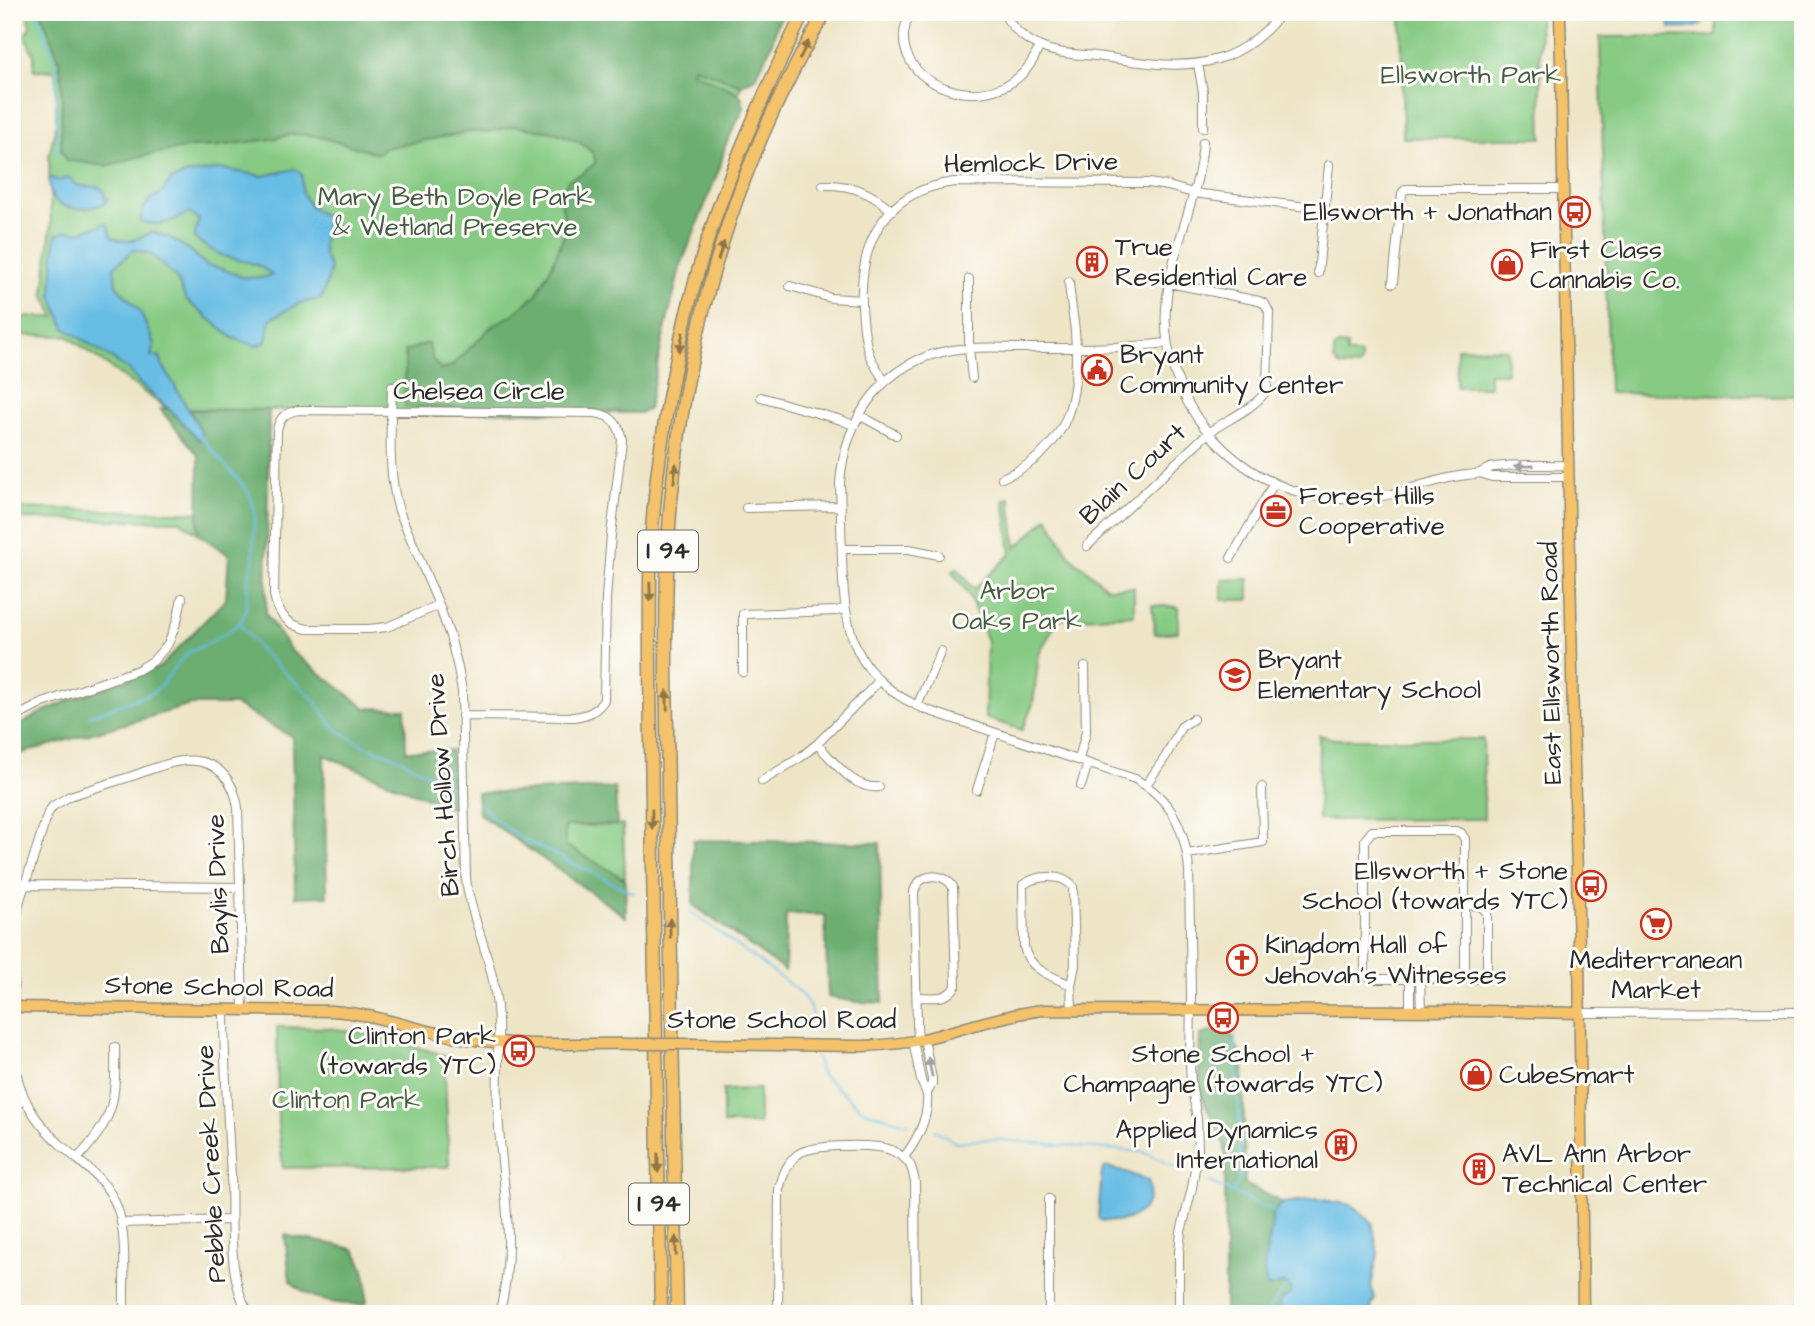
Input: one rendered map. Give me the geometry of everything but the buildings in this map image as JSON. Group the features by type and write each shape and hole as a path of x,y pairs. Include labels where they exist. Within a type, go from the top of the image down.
{"highway":[{"name":"I 94","path":"660,1314 650,578 656,489 686,317 708,234 734,163 804,12"},
{"name":"I 94","path":"677,1314 666,671 671,502 687,389 715,271 756,151 805,47 825,12"}],"main road":[{"name":"East Ellsworth Road","path":"1560,12 1580,1013 1583,1314"},
{"name":"Stone School Road","path":"13,1007 354,1012 445,1035 498,1042 864,1046 919,1040 1011,1014 1043,1010 1580,1013"}],"street":[{"path":"911,12 904,36 905,49 911,64 931,81 957,91 991,92 1010,84 1031,64 1039,47"},
{"path":"1003,12 1013,29 1039,47 1152,64 1181,65 1220,58 1241,48 1264,32 1282,12"},
{"path":"1198,64 1203,92 1203,128"},
{"path":"1203,142 1200,172 1169,283 1166,306 1167,343 1181,390 1194,413 1208,433 1241,465 1290,490 1319,497 1363,498 1392,494 1492,467 1569,471"},
{"path":"1318,273 1329,165"},
{"name":"Hemlock Drive","path":"885,382 870,355 864,337 864,266 867,253 883,220 901,201 915,193 939,184 954,182 1127,182 1324,209"},
{"path":"823,185 837,184 854,188 882,201 891,210"},
{"path":"1393,283 1402,193 1406,188 1563,189"},
{"path":"969,279 969,348 972,377"},
{"path":"1002,478 1030,465 1042,454 1061,430 1070,411 1074,397 1075,348 1069,282"},
{"name":"Blain Court","path":"1087,546 1208,433 1230,421 1266,392 1269,312 1265,304 1169,283"},
{"path":"790,286 831,298 862,300"},
{"path":"1167,343 1126,348 969,348 925,358 885,382 867,402 853,425 842,464 841,506 844,609 857,648 879,681 901,698 918,706 1121,774 1146,785 1157,793 1182,830 1187,854 1191,1082 1197,1119 1198,1149 1181,1232 1179,1314"},
{"name":"Birch Hollow Drive","path":"392,387 391,466 395,498 439,605 455,652 462,691 466,878 471,907 486,951 499,1020 498,1106 509,1230 506,1282 499,1314"},
{"path":"761,397 853,425"},
{"name":"Chelsea Circle","path":"439,605 396,624 369,629 307,629 297,627 282,616 274,595 279,421 288,412 298,410 595,413 611,418 620,430 622,440 606,598 604,700 599,708 584,716 462,716"},
{"path":"859,415 896,435"},
{"path":"1231,558 1274,483"},
{"path":"746,508 841,506"},
{"path":"842,549 909,549 939,555"},
{"path":"12,719 43,702 138,670 153,661 168,644 182,598"},
{"path":"743,672 743,614 844,609"},
{"path":"918,706 941,651"},
{"path":"1082,786 1086,732 1085,667"},
{"path":"762,781 817,744 879,681"},
{"path":"1146,785 1166,756 1181,727 1193,719"},
{"path":"977,790 995,733"},
{"path":"817,744 857,783 867,787 880,787"},
{"name":"Baylis Drive","path":"124,1314 123,1249 117,1207 94,1172 42,1127 16,1079 13,1057 15,925 24,885 45,821 53,806 70,796 185,760 196,760 215,766 231,783 238,807 243,1009"},
{"path":"1187,854 1263,842 1262,788"},
{"path":"1465,905 1480,906 1487,913 1487,972 1484,976 1478,979 1465,979 1420,979 1410,979 1373,979 1367,975 1368,834 1372,831 1461,833 1465,839 1465,905 1465,979"},
{"path":"904,1157 920,1131 926,1112 927,1094 932,1084 919,1040 917,997 915,886 921,879 942,877 953,887 956,985 945,997 917,997"},
{"path":"1071,985 1038,968 1025,957 1023,886 1030,880 1062,879 1073,887 1075,965 1071,985 1072,1010"},
{"path":"24,885 240,887"},
{"path":"1410,979 1415,1011"},
{"path":"1415,1011 1420,979"},
{"name":"Pebble Creek Drive","path":"224,1009 233,1257 239,1294 250,1314"},
{"name":"Stone School Road","path":"1580,1013 1803,1012"},
{"path":"77,1158 94,1140 110,1111 114,1094 115,1047"},
{"path":"12,1106 25,1100"},
{"path":"778,1314 779,1189 784,1171 797,1154 806,1149 820,1147 879,1147 892,1151 909,1162 915,1182 916,1314"},
{"path":"1049,1199 1049,1314"},
{"path":"121,1223 233,1220"}],"green space":[{"name":"Mary Beth Doyle Park & Wetland Preserve","path":"27,12 777,12 718,139 656,336 640,413 167,409 67,336 12,335 12,317 55,317 44,294 51,224 49,156 56,124 56,71 34,70 34,56 25,35 30,26"},
{"path":"41,12 787,12 778,22 771,46 755,78 741,85 694,67 691,71 735,91 742,97 744,108 725,146 720,167 680,268 648,410 640,413 405,407 405,351 428,343 433,360 441,370 452,366 492,326 512,315 536,295 564,235 560,195 569,179 582,174 596,162 592,152 579,142 558,133 514,126 383,148 376,153 316,136 292,134 217,146 189,147 106,166 67,160 61,150 62,80 59,60"},
{"name":"Ellsworth Park","path":"1401,12 1539,12 1542,138 1403,138"},
{"path":"1716,12 1803,12 1803,396 1609,393 1600,37 1716,36"},
{"path":"1338,345 1347,346 1347,354 1361,356 1361,365 1340,366 1334,360 1334,349"},
{"path":"1457,348 1507,349 1507,373 1489,373 1489,387 1457,387"},
{"path":"160,409 169,409 198,439 202,433 189,410 269,410 266,614 291,651 366,708 405,709 406,751 451,750 453,809 324,755 327,896 295,897 292,737 235,705 191,705 12,756 12,730 40,713 75,698 160,667 226,599 229,555 198,534 199,456"},
{"name":"Arbor Oaks Park","path":"1010,498 1016,548 1048,517 1073,559 1107,588 1134,587 1134,615 1058,619 1039,654 1033,704 1022,730 985,718 987,641 968,593 952,572 957,568 974,589 1011,554 1004,499"},
{"path":"12,508 251,514 248,568 180,521 12,519"},
{"path":"1249,579 1249,600 1222,600 1222,580"},
{"path":"1152,605 1178,607 1178,632 1155,634"},
{"path":"1319,735 1335,739 1483,739 1484,819 1318,820"},
{"path":"615,788 617,825 565,826 565,845 625,879 626,917 479,814 477,793"},
{"path":"623,825 625,879 565,846 565,826"},
{"path":"693,840 880,843 883,1003 828,997 825,915 786,914 785,971 693,905"},
{"name":"Clinton Park","path":"277,1027 328,1028 371,1034 444,1055 449,1167 283,1168 278,1124"},
{"path":"1227,1027 1243,1059 1245,1184 1283,1203 1272,1214 1273,1225 1266,1251 1291,1289 1290,1295 1281,1300 1279,1314 1225,1314 1225,1146 1199,1090 1200,1035"},
{"path":"759,1089 759,1124 723,1124 723,1090"},
{"path":"285,1235 355,1250 365,1276 366,1304 325,1301 307,1294 290,1281"}],"water":[{"path":"1668,12 1702,12 1702,24 1691,28 1670,28"},
{"path":"222,169 263,176 295,169 302,175 302,192 310,206 327,218 323,242 324,255 330,268 321,299 300,303 270,319 266,342 256,346 233,338 186,300 177,279 151,254 134,250 114,267 116,285 140,311 154,344 151,357 160,356 202,433 199,440 139,383 129,370 65,328 52,296 54,254 56,235 66,231 79,232 107,223 112,237 124,241 153,232 190,250 206,265 242,277 261,278 272,275 255,264 220,254 197,241 194,238 199,220 189,213 166,223 140,222 145,206 152,198 161,194 171,180 187,174"},
{"path":"66,177 79,185 100,187 107,198 105,203 76,208 56,201 51,193 49,178 65,180"},
{"path":"1803,602 1803,691 1797,688 1795,681 1795,652 1802,638 1798,614"},
{"path":"1108,1167 1148,1180 1148,1200 1138,1214 1110,1221 1100,1220 1098,1217 1102,1172"},
{"path":"1316,1199 1352,1205 1372,1222 1378,1254 1371,1286 1375,1298 1371,1306 1372,1314 1279,1314 1281,1300 1290,1295 1291,1289 1285,1283 1268,1288 1265,1278 1272,1214 1283,1203"}],"waterway":[{"path":"37,12 56,62 57,155"},
{"path":"89,716 152,693 189,652 208,644 240,623 246,611 248,580 253,561 255,510 248,491 200,436"},
{"path":"240,624 261,651 313,698 334,728 363,745 399,758 454,789"},
{"path":"480,803 518,837 634,893"},
{"path":"691,912 795,988 810,1008 817,1032"},
{"path":"1232,1193 1240,1179 1235,1026"},
{"path":"816,1057 821,1074 864,1111 909,1124"},
{"path":"935,1130 955,1142 989,1139 1143,1152 1175,1167"},
{"path":"1209,1182 1274,1211"},
{"path":"1265,1314 1286,1286"}],"place":[{"name":"Ellsworth + Jonathan","path":"1575,212"},
{"name":"True Residential Care","path":"1092,262"},
{"name":"First Class Cannabis Co.","path":"1507,265"},
{"name":"Bryant Community Center","path":"1097,370"},
{"name":"Forest Hills Cooperative","path":"1276,511"},
{"name":"Bryant Elementary School","path":"1235,675"},
{"name":"Ellsworth + Stone School (towards YTC)","path":"1591,886"},
{"name":"Mediterranean Market","path":"1656,924"},
{"name":"Kingdom Hall of Jehovah's Witnesses","path":"1242,960"},
{"name":"Stone School + Champagne (towards YTC)","path":"1223,1018"},
{"name":"Clinton Park (towards YTC)","path":"519,1051"},
{"name":"CubeSmart","path":"1476,1075"},
{"name":"Applied Dynamics International","path":"1341,1145"},
{"name":"AVL Ann Arbor Technical Center","path":"1479,1169"}]}
